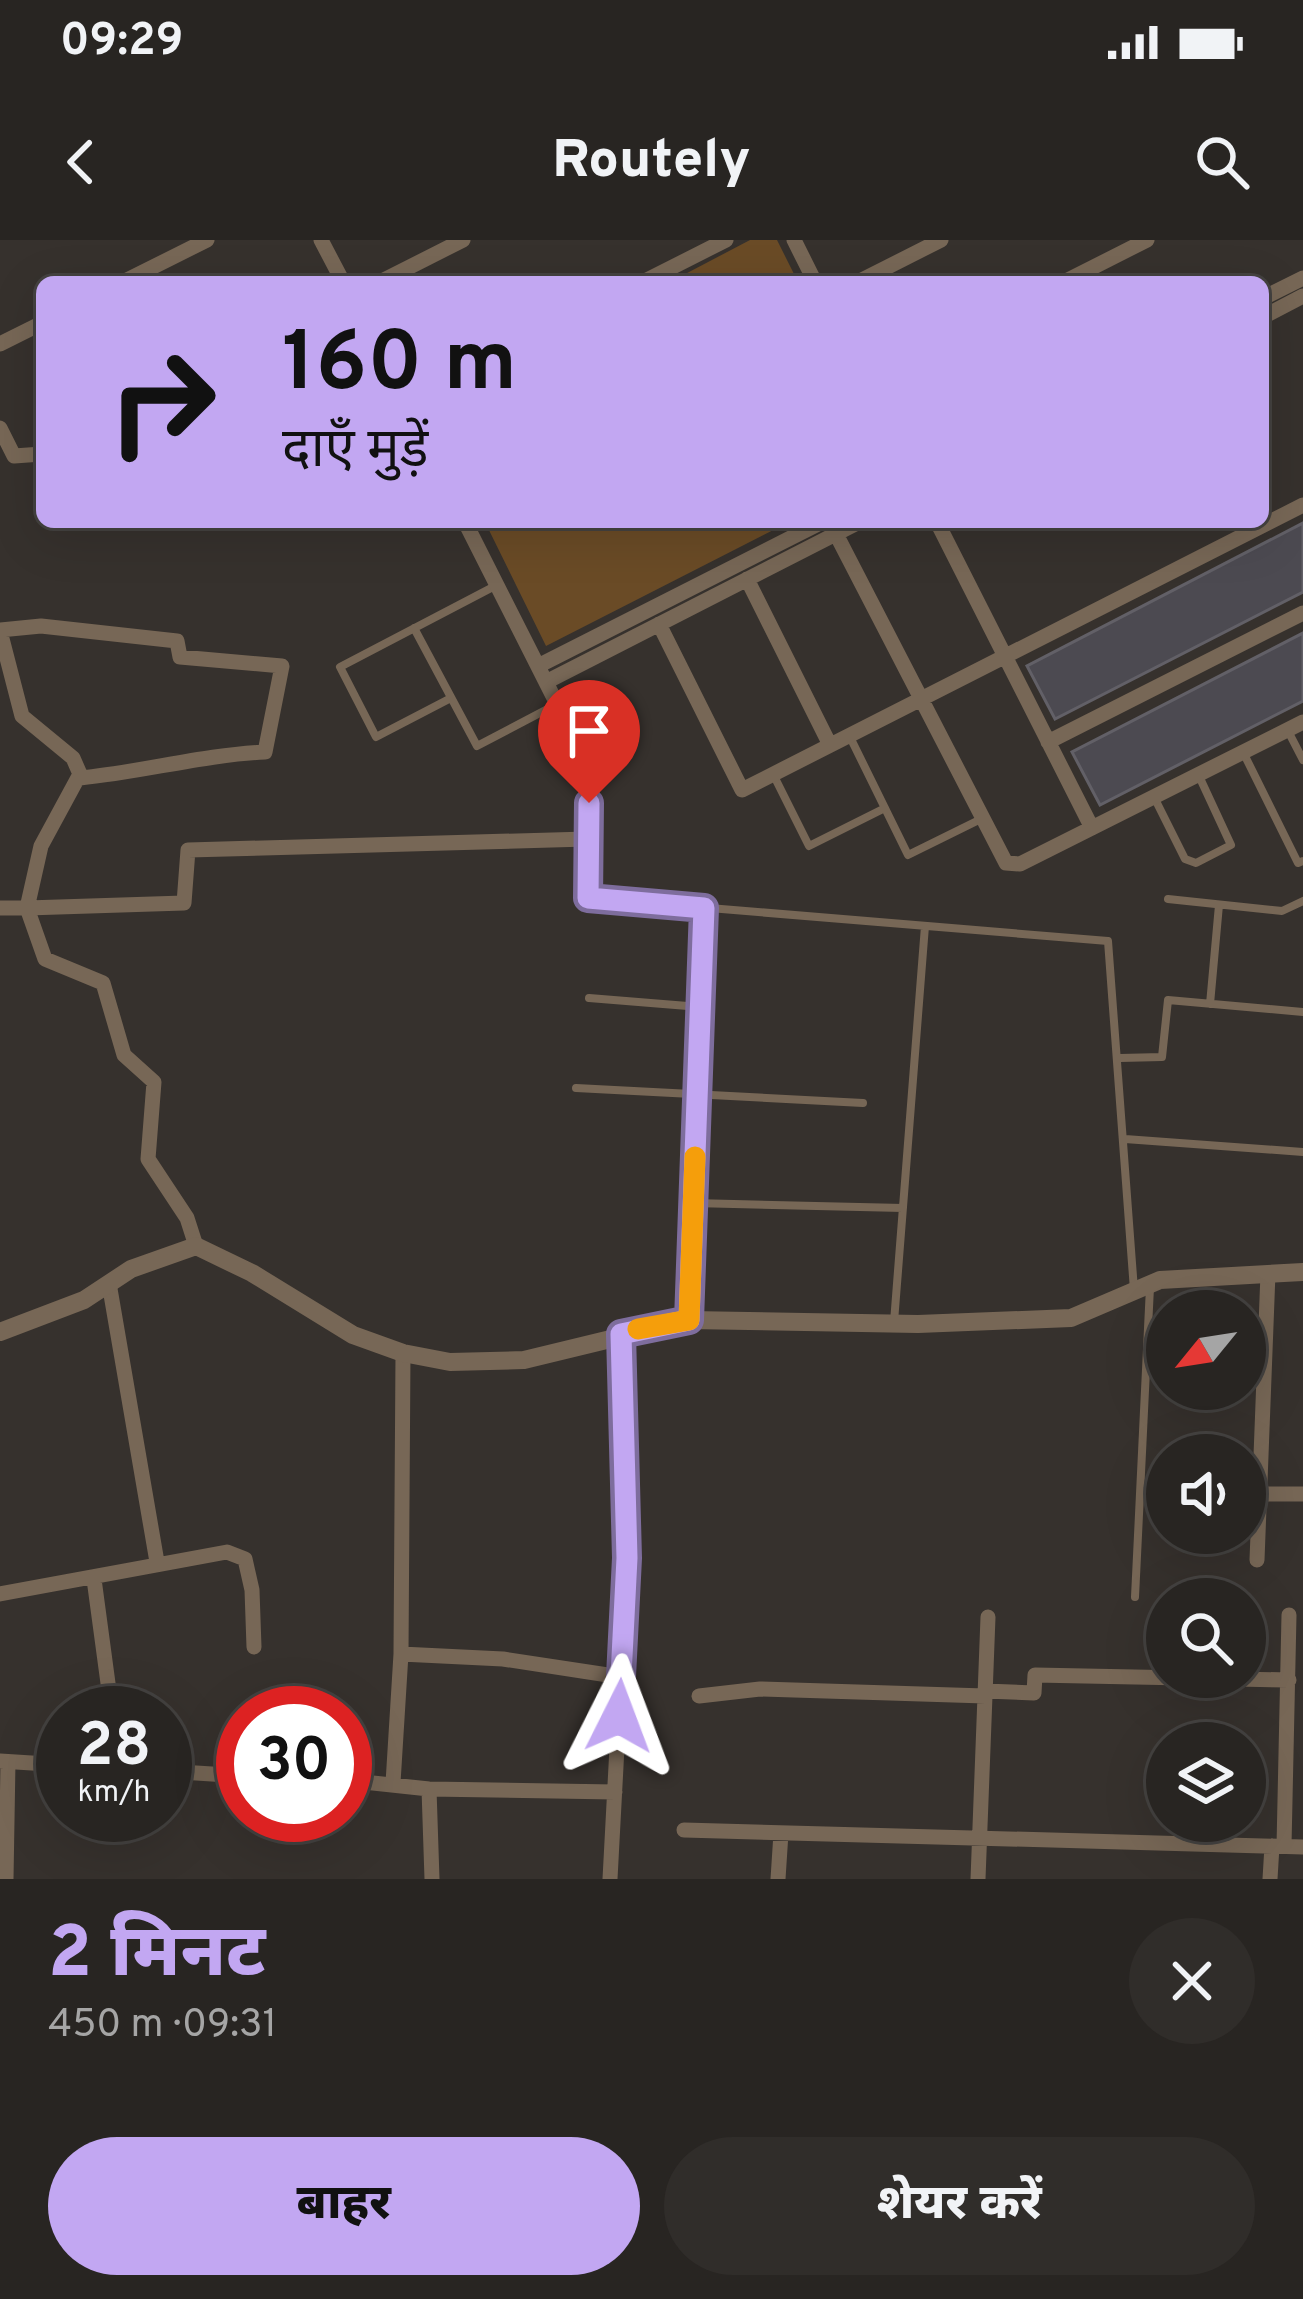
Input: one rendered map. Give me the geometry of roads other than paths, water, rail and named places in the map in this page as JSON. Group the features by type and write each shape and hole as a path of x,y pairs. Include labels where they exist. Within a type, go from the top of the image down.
{"street":[{"path":"135,276 207,240"},
{"path":"322,240 340,276"},
{"path":"392,276 463,240"},
{"path":"655,276 726,240"},
{"path":"794,240 812,276"},
{"path":"870,276 940,240"},
{"path":"1076,276 1147,240"},
{"path":"1269,295 1303,278"},
{"path":"1269,314 1303,296"},
{"path":"0,344 36,326"},
{"path":"0,428 14,456 36,454"},
{"path":"1269,522 1303,505"},
{"path":"468,528 557,704"},
{"path":"538,666 810,528"},
{"path":"546,682 848,528"},
{"path":"940,528 1092,828"},
{"path":"659,624 742,790 1257,528"},
{"path":"836,534 1006,863 1020,864 1295,726"},
{"path":"747,580 830,745"},
{"path":"1048,742 1303,613"},
{"path":"80,778 148,771 204,755 265,752 282,666 180,657 177,641 40,626 0,630 22,716 73,758 80,778 40,846 27,908 45,959 103,982 124,1055 154,1082 148,1160 188,1218 196,1246"},
{"path":"0,908 184,903 188,850 587,838 591,767"},
{"path":"0,1332 84,1300 130,1269 196,1246 252,1273 353,1335 403,1353 450,1362 524,1360 689,1320 894,1324 1072,1318 1142,1288 1303,1272"},
{"path":"1261,1434 1268,1273"},
{"path":"109,1283 157,1562"},
{"path":"610,1879 627,1558 621,1334"},
{"path":"393,1783 401,1654 403,1353"},
{"path":"1266,1494 1303,1494"},
{"path":"0,1594 227,1552 245,1559 252,1589 254,1647"},
{"path":"1257,1554 1257,1560"},
{"path":"94,1579 108,1686"},
{"path":"1270,1879 1278,1846 1289,1680 1296,1647 1289,1615"},
{"path":"978,1879 988,1617"},
{"path":"401,1654 503,1659 620,1677"},
{"path":"700,1696 760,1689 1034,1693 1035,1675 1289,1680"},
{"path":"5,1879 4,1762 36,1764"},
{"path":"372,1782 429,1789 615,1792"},
{"path":"429,1789 432,1879"},
{"path":"684,1830 1303,1847"},
{"path":"778,1879 781,1833"}],"lane":[{"path":"451,698 376,736 340,667 497,585"},
{"path":"414,628 476,746 557,704"},
{"path":"1295,726 1303,760"},
{"path":"849,735 908,855 983,818"},
{"path":"1243,752 1298,863 1303,861"},
{"path":"773,774 809,846 885,808"},
{"path":"1154,796 1185,860 1196,863 1231,844 1198,775"},
{"path":"587,838 588,898 1108,940 1142,1288 1135,1597"},
{"path":"1168,899 1282,911 1303,901"},
{"path":"1210,1004 1219,904"},
{"path":"689,1320 704,908"},
{"path":"894,1324 925,926"},
{"path":"589,998 700,1007"},
{"path":"1120,1058 1162,1057 1168,1000 1303,1012"},
{"path":"576,1088 863,1103"},
{"path":"1125,1139 1303,1152"},
{"path":"693,1203 902,1208"}]}
